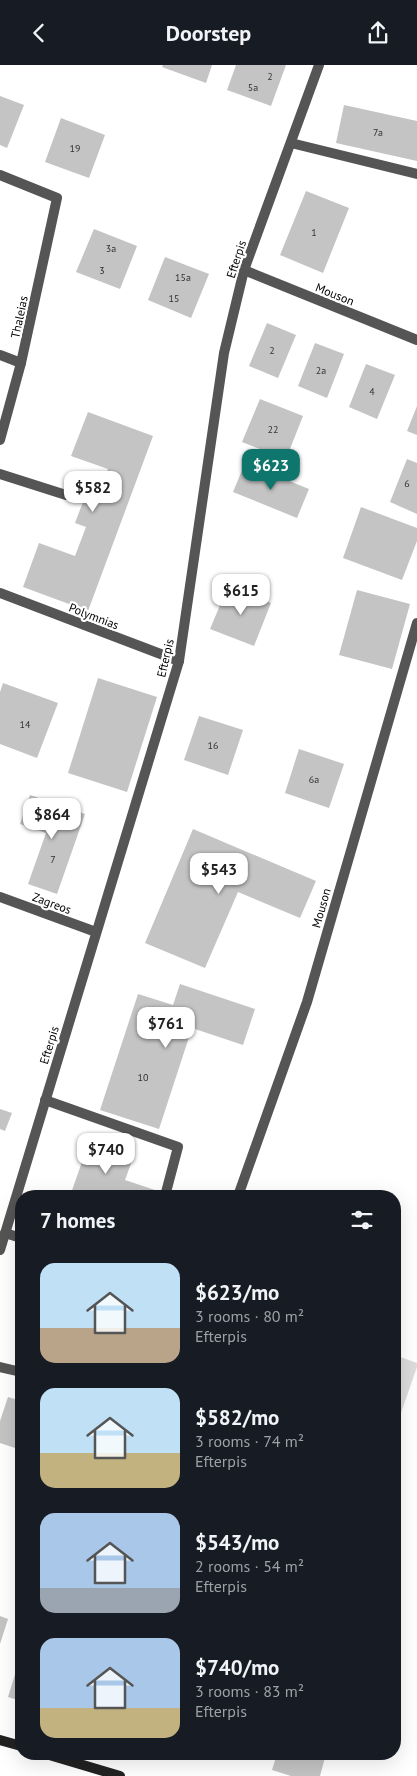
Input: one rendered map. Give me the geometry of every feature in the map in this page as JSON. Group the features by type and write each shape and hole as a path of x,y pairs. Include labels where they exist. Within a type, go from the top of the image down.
{"main road":[{"path":"0,1740 15,1744"},
{"path":"66,1760 120,1776"}],"street":[{"name":"Efterpis","path":"16,1190 180,661 224,353 244,270 319,65"},
{"path":"291,143 417,173"},
{"name":"Thaleias","path":"0,175 57,198 21,363 0,440"},
{"name":"Mouson","path":"244,270 417,340"},
{"path":"0,355 21,363"},
{"path":"0,474 66,495"},
{"name":"Polymnias","path":"0,593 180,661"},
{"name":"Mouson","path":"240,1190 306,1001 417,623"},
{"name":"Zagreos","path":"0,897 96,932"},
{"path":"45,1099 178,1147 167,1190"},
{"name":"Efterpis","path":"0,1249 3,1232 15,1194"},
{"path":"3,1232 15,1236"},
{"path":"0,1367 15,1371"}],"shaded area":[{"path":"401,1357 417,1363 401,1413"}],"building":[{"path":"163,65 212,65 206,83 162,67"},
{"path":"236,65 286,65 271,106 227,90"},
{"path":"0,96 24,105 7,148 0,145"},
{"path":"344,105 417,121 417,161 336,143"},
{"path":"61,118 105,135 89,178 45,162"},
{"path":"306,191 349,208 323,273 280,255"},
{"path":"94,229 137,246 120,289 76,272"},
{"path":"165,257 209,274 191,318 148,300"},
{"path":"267,323 296,335 278,378 249,366"},
{"path":"315,343 344,354 327,398 298,386"},
{"path":"366,364 395,375 377,419 349,407"},
{"path":"260,399 303,416 286,459 242,442"},
{"path":"417,406 417,435 407,431"},
{"path":"88,412 153,436 88,611 23,587 39,543 75,556 86,527 75,523 86,494 97,498 108,469 71,456"},
{"path":"407,459 417,463 417,514 390,502"},
{"path":"245,463 309,489 297,518 233,492"},
{"path":"361,507 417,528 417,541 402,580 343,558"},
{"path":"228,586 271,603 254,646 210,629"},
{"path":"357,590 410,604 392,669 339,655"},
{"path":"98,678 157,697 127,792 68,773"},
{"path":"3,683 58,703 37,758 0,744 0,692"},
{"path":"199,716 243,730 228,775 184,760"},
{"path":"299,749 344,764 329,808 285,793"},
{"path":"30,795 85,814 57,894 28,884 46,833 20,824"},
{"path":"193,829 316,881 300,918 238,892 205,968 145,943"},
{"path":"180,984 255,1009 243,1045 192,1028 159,1129 100,1110 138,994 173,1005"},
{"path":"0,1109 12,1113 5,1131 0,1129"},
{"path":"89,1142 133,1158 125,1180 155,1190 72,1190"},
{"path":"8,1397 15,1399 15,1448 0,1443 0,1421"},
{"path":"0,1616 8,1619 0,1644"},
{"path":"15,1674 15,1699 8,1697"},
{"path":"275,1760 324,1760 320,1776 291,1776 272,1770"}]}
